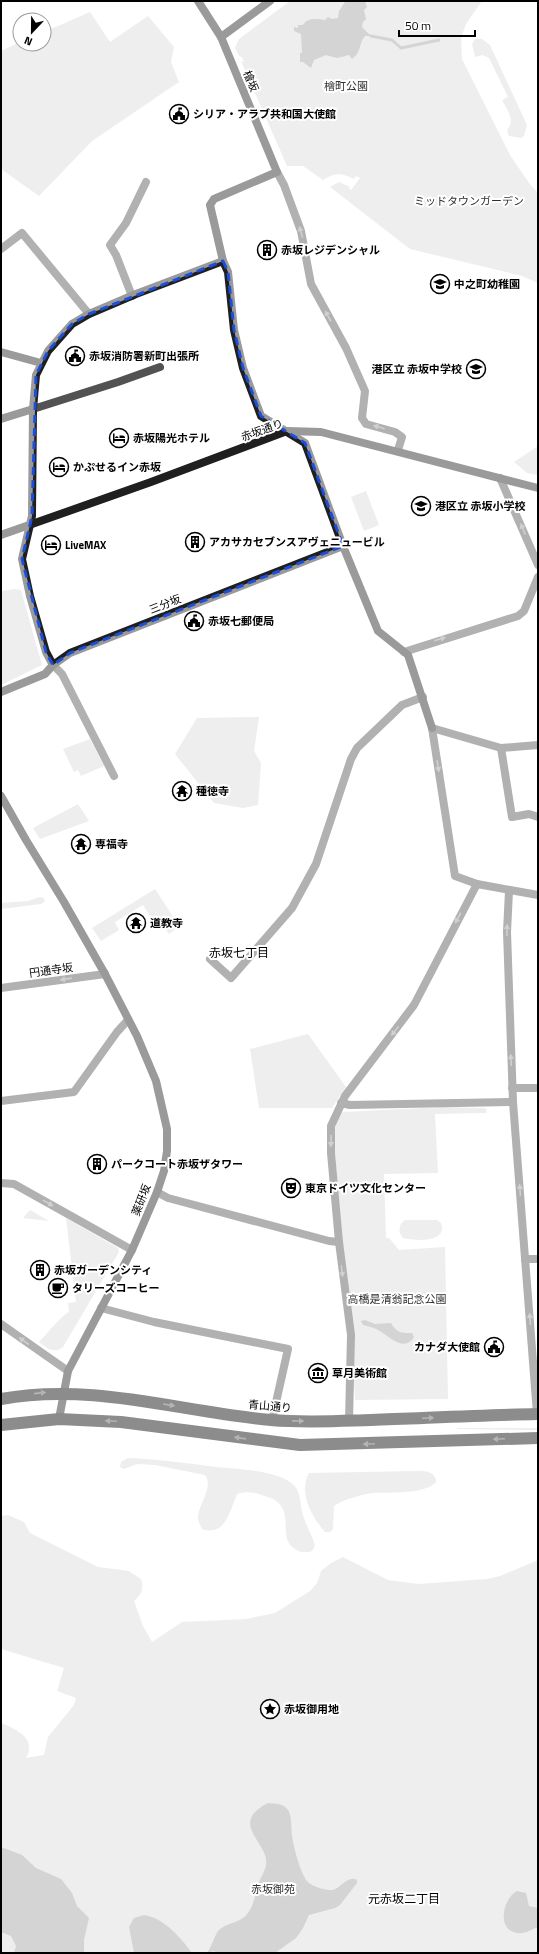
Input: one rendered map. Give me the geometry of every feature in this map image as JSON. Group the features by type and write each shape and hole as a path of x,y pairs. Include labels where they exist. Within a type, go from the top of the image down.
{"highway":[{"name":"青山通り","path":"1,1399 63,1392 110,1396 272,1420 295,1422 538,1414"},
{"path":"1,1425 59,1419 121,1422 300,1445 538,1438"}],"street":[{"name":"檜坂","path":"198,1 221,37 277,172"},
{"path":"221,37 270,1"},
{"path":"398,450 402,437 395,432 366,424 362,418 365,391 346,348 311,284 301,231 284,185 277,172 220,196 212,202 211,213 223,261 228,272 234,330 243,368 261,416 305,442 343,546 378,631 408,655 432,728 455,876 477,884 509,891 538,895"},
{"path":"132,296 116,255 110,245 126,223 146,182"},
{"path":"1,248 22,233 89,314"},
{"path":"114,776 62,674 53,665 46,652 30,596 22,559 32,516 33,409 36,375 48,351 72,324 89,314 132,296 223,261"},
{"path":"1,352 42,363"},
{"path":"1,419 118,382 160,367"},
{"name":"赤坂通り","path":"1,535 287,431 321,432 398,450 538,488"},
{"path":"500,478 538,565"},
{"name":"三分坂","path":"1,692 45,674 53,665 70,653 343,546"},
{"path":"404,652 411,648 518,616 524,611 538,577"},
{"path":"210,959 231,978 292,908 316,864 350,759 357,748 402,705 422,697"},
{"path":"432,728 502,748 538,745"},
{"path":"502,748 512,817 529,814 538,817"},
{"name":"薬研坂","path":"1,796 105,974 128,1020 151,1067 163,1106 167,1129 167,1151 164,1171 157,1192 132,1250 68,1374 63,1392 59,1419"},
{"path":"349,1421 351,1335 339,1242 331,1153 332,1126 341,1102 414,1005 477,884"},
{"path":"509,891 507,940 512,1088 538,1414"},
{"name":"円通寺坂","path":"1,988 105,974"},
{"path":"1,1101 74,1092 128,1020"},
{"path":"512,1088 538,1088"},
{"path":"341,1102 350,1105 513,1102"},
{"path":"1,1183 14,1184 132,1250"},
{"path":"157,1192 168,1198 225,1214 329,1241 339,1242"},
{"path":"525,1259 538,1259"},
{"path":"101,1308 154,1322 288,1349 272,1420"},
{"path":"1,1324 68,1374"}],"highlighted area":[{"path":"223,261 228,272 234,330 243,368 261,416 305,443 343,546 70,653 53,665 46,652 22,559 32,516 36,375 48,351 72,324 89,314"}],"green space":[{"path":"290,1 482,1 466,24 461,38 462,59 510,155 529,183 538,193 538,283 522,276 410,249 330,187 339,182 350,187 349,189 351,190 360,178 356,176 354,179 338,174 323,180 303,166 287,166 241,61 244,62 242,57 239,56 235,48 239,39"},
{"path":"90,12 110,42 148,16 174,47 171,62 179,82 92,141 39,196 1,169 1,51 12,46 12,52 52,52 52,29"},
{"path":"475,39 482,39 490,45 527,125 524,136 521,138 509,136 507,130 510,126 511,119 502,100 508,97 489,58 483,55 475,57 472,44"},
{"path":"538,446 538,475 527,473 514,462"},
{"path":"366,491 379,525 364,531 351,497"},
{"path":"15,589 21,590 42,665 1,685 1,591"},
{"path":"259,717 254,751 261,763 258,805 243,808 214,803 175,754 197,718"},
{"path":"90,739 104,766 81,776 78,770 74,772 63,749"},
{"path":"78,804 89,821 40,839 33,828"},
{"path":"155,889 179,926 169,934 158,918 153,921 143,905 115,922 119,930 101,941 92,928"},
{"path":"40,897 44,898 45,901 41,904 1,909 1,903 28,901"},
{"path":"308,1034 346,1087 332,1108 259,1108 250,1049"},
{"name":"高橋是清翁記念公園","path":"442,1107 484,1108 487,1110 486,1113 435,1114 438,1173 384,1174 386,1238 389,1238 399,1250 445,1247 448,1399 355,1400 335,1154 335,1132 337,1121 343,1112"},
{"path":"30,1210 49,1221 23,1218"},
{"path":"66,1218 118,1248 119,1252 63,1347 53,1350 47,1348 39,1342 58,1321 69,1312 68,1303 76,1302"},
{"path":"405,1220 437,1220 441,1223 442,1230 440,1234 430,1239 415,1240 403,1238 400,1233 400,1229 401,1224"},
{"path":"538,1428 538,1430 457,1429"},
{"path":"128,1458 161,1460 254,1471 282,1478 290,1482 299,1494 302,1513 315,1546 312,1551 309,1552 301,1552 294,1549 287,1539 283,1509 273,1499 253,1493 243,1492 237,1494 226,1521 221,1526 210,1530 202,1529 198,1517 208,1485 205,1475 155,1465 137,1464 124,1469 120,1467 121,1462"},
{"path":"430,1472 436,1478 436,1482 431,1486 415,1491 372,1493 343,1501 334,1506 333,1529 330,1532 325,1532 315,1519 306,1497 306,1481 309,1473"},
{"name":"赤坂御用地","path":"8,1515 24,1522 30,1533 98,1567 129,1571 141,1579 142,1591 134,1601 143,1626 152,1642 182,1622 246,1619 275,1613 310,1591 317,1583 321,1571 331,1563 343,1557 388,1580 418,1584 487,1579 500,1576 538,1560 538,1953 1,1953 1,1723 20,1732 27,1740 29,1749 26,1758 44,1755 48,1737 74,1705 76,1698 57,1691 64,1668 1,1649 1,1516"}],"shaded area":[{"path":"365,1 367,7 364,10 366,19 363,22 362,27 371,36 365,36 361,42 357,54 352,59 349,55 337,58 326,55 314,60 311,68 303,62 300,62 300,53 302,53 301,34 294,31 294,27 298,28 298,25 303,25 305,22 310,20 325,20 328,17 332,19 338,18 339,11 345,2"},
{"path":"365,1320 375,1324 391,1323 397,1331 412,1333 414,1337 410,1342 405,1344 400,1343 381,1331 363,1325 361,1321"},
{"path":"268,1803 282,1805 288,1810 291,1818 293,1840 300,1868 309,1883 314,1886 333,1890 351,1879 357,1880 357,1883 340,1905 335,1908 309,1915 296,1938 275,1953 217,1953 214,1951 207,1953 218,1931 247,1915 254,1902 259,1882 266,1865 266,1857 253,1834 250,1826 251,1818 256,1811"},
{"path":"1,1847 22,1855 36,1868 61,1879 72,1893 77,1906 89,1918 84,1940 84,1953 14,1953 16,1946 11,1936 1,1932"},
{"path":"517,1891 526,1893 529,1906 538,1908 538,1927 528,1932 517,1933 510,1931 504,1920 505,1907 508,1900"},
{"path":"144,1915 165,1924 183,1941 192,1953 134,1953 129,1927 134,1918"}],"waterway":[{"path":"371,36 392,40 401,48 439,40"}],"place":[{"name":"シリア・アラブ共和国大使館","path":"179,114"},
{"name":"赤坂レジデンシャル","path":"267,250"},
{"name":"中之町幼稚園","path":"440,284"},
{"name":"赤坂消防署新町出張所","path":"75,356"},
{"name":"港区立 赤坂中学校","path":"476,369"},
{"name":"赤坂陽光ホテル","path":"119,438"},
{"name":"かぷせるイン赤坂","path":"59,467"},
{"name":"港区立 赤坂小学校","path":"421,506"},
{"name":"アカサカセブンスアヴェニュービル","path":"195,542"},
{"name":"LiveMAX","path":"51,545"},
{"name":"赤坂七郵便局","path":"194,621"},
{"name":"種徳寺","path":"182,791"},
{"name":"専福寺","path":"81,844"},
{"name":"道教寺","path":"136,923"},
{"name":"パークコート赤坂ザタワー","path":"97,1164"},
{"name":"東京ドイツ文化センター","path":"291,1188"},
{"name":"赤坂ガーデンシティ","path":"40,1270"},
{"name":"タリーズコーヒー","path":"58,1288"},
{"name":"カナダ大使館","path":"494,1347"},
{"name":"草月美術館","path":"318,1373"},
{"name":"赤坂御用地","path":"270,1709"}],"district":[{"name":"赤坂七丁目","path":"239,953"},
{"name":"元赤坂二丁目","path":"404,1899"}],"park label":[{"name":"檜町公園","path":"346,86"},
{"name":"ミッドタウンガーデン","path":"469,201"},
{"name":"赤坂御苑","path":"273,1889"}]}
